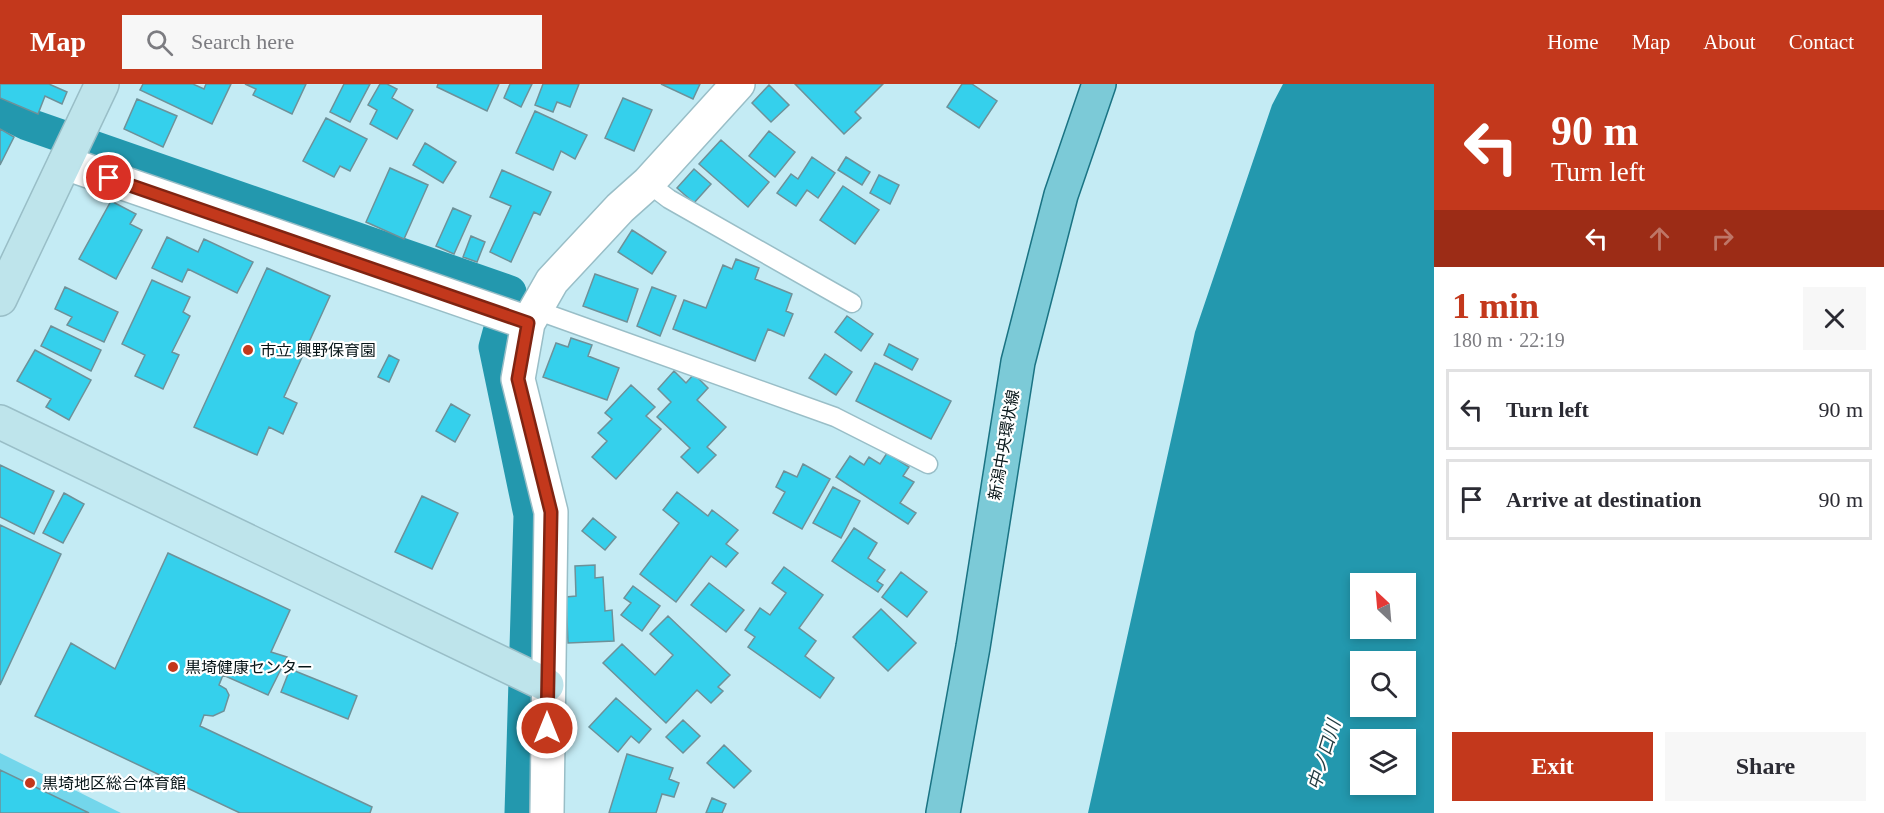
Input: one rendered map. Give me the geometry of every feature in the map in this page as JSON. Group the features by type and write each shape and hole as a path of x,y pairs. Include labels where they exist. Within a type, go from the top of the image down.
{"main road":[{"name":"新潟中央環状線","path":"943,813 973,647 1018,362 1061,195 1099,84"}],"street":[{"path":"0,299 102,84"},
{"path":"547,813 551,512 518,379 532,316 552,281 620,208 648,183 738,84"},
{"path":"65,163 532,316"},
{"path":"0,422 548,685"}],"lane":[{"path":"648,183 669,199 852,303"},
{"path":"532,316 835,417 928,464"}],"shaded area":[{"name":"黒埼地区総合体育館","path":"0,753 121,813 0,813"}],"water":[{"name":"中ノ口川","path":"1283,84 1434,84 1434,813 1088,813 1195,332 1272,105"}],"building":[{"path":"0,84 49,84 67,92 62,104 45,96 38,114 0,98"},
{"path":"143,84 193,84 204,89 206,84 231,84 212,124 140,90"},
{"path":"245,84 306,84 292,114 253,95 256,89"},
{"path":"344,84 370,84 350,122 330,112"},
{"path":"380,84 387,84 397,89 392,98 413,110 397,139 370,124 377,110 368,105"},
{"path":"438,84 499,84 487,111 437,87"},
{"path":"510,84 532,84 521,107 504,98"},
{"path":"543,84 579,84 570,107 557,102 553,112 535,105"},
{"path":"661,84 700,84 693,99"},
{"path":"795,84 883,84 855,112 861,118 844,134"},
{"path":"962,84 972,84 997,101 979,128 947,107"},
{"path":"769,85 789,105 771,122 752,103"},
{"path":"623,98 652,110 634,151 605,138"},
{"path":"137,99 177,116 163,147 124,129"},
{"path":"535,111 587,135 575,159 561,151 553,170 516,153"},
{"path":"326,118 367,139 350,171 340,166 334,177 303,161"},
{"path":"0,129 14,137 0,165"},
{"path":"769,131 795,152 775,177 749,156"},
{"path":"721,140 769,182 748,207 699,164"},
{"path":"425,143 456,162 443,183 413,165"},
{"path":"812,157 835,173 818,198 807,190 796,206 777,193 791,174 798,179"},
{"path":"846,157 870,172 862,185 838,170"},
{"path":"390,168 428,185 404,239 366,222"},
{"path":"694,169 711,184 694,203 677,188"},
{"path":"502,170 551,192 540,215 534,212 511,262 490,252 511,206 490,197"},
{"path":"879,175 899,185 890,204 870,193"},
{"path":"843,186 879,210 855,244 820,220"},
{"path":"111,201 136,214 130,224 142,230 116,279 79,259"},
{"path":"453,208 471,216 454,254 436,246"},
{"path":"632,230 666,252 652,274 618,252"},
{"path":"471,236 485,242 477,262 463,257"},
{"path":"167,237 198,252 204,239 253,262 237,293 188,269 182,282 152,268"},
{"path":"736,259 759,268 755,279 792,294 786,311 793,314 784,336 768,329 755,361 673,329 684,300 706,308 723,265 732,269"},
{"path":"267,268 330,296 284,397 297,403 283,434 269,427 257,455 194,427"},
{"path":"595,274 638,289 627,322 583,306"},
{"path":"152,280 190,297 183,312 190,316 172,352 179,355 163,389 135,376 145,355 122,344"},
{"path":"65,287 118,312 104,342 67,325 72,317 55,309"},
{"path":"652,287 676,296 660,336 637,326"},
{"path":"847,316 873,334 861,351 835,332"},
{"path":"51,326 101,350 91,371 41,346"},
{"path":"571,338 592,345 588,356 619,368 607,400 543,377 556,343 568,347"},
{"path":"889,344 918,359 912,370 884,355"},
{"path":"35,350 91,380 69,420 46,407 51,399 17,381"},
{"path":"825,354 852,372 836,395 809,378"},
{"path":"389,355 399,360 389,382 378,377"},
{"path":"875,363 951,401 931,439 856,401"},
{"path":"674,371 686,383 694,374 708,388 697,400 726,427 707,447 716,455 698,473 681,457 690,448 657,417 671,402 658,389"},
{"path":"631,385 655,407 646,416 661,429 616,479 592,457 607,441 598,433 612,419 605,413"},
{"path":"451,404 470,415 455,442 436,431"},
{"path":"887,453 909,467 903,476 914,482 900,503 916,513 908,524 836,477 850,456 864,465 869,457 880,464"},
{"path":"803,464 830,479 802,529 773,513 785,492 776,487 784,471 797,477"},
{"path":"0,465 54,491 34,534 0,517"},
{"path":"833,487 860,501 841,538 813,523"},
{"path":"677,492 708,516 712,510 738,530 726,544 738,553 726,567 711,556 676,602 640,574 679,523 663,510"},
{"path":"64,493 84,504 63,543 43,533"},
{"path":"422,496 458,513 432,569 395,552"},
{"path":"593,518 616,537 605,550 582,531"},
{"path":"0,525 61,554 0,685"},
{"path":"854,528 877,543 868,558 885,570 877,581 883,585 878,592 832,561"},
{"path":"168,553 290,610 271,652 287,657 268,695 223,675 219,685 226,689 229,695 224,711 213,716 204,715 200,726 372,807 370,813 240,813 35,716 71,643 115,669"},
{"path":"595,565 595,578 603,577 605,611 612,610 614,641 568,643 566,597 576,596 575,566"},
{"path":"784,567 823,595 799,628 816,641 805,656 834,678 820,698 748,647 755,637 745,630 760,608 770,615 786,593 772,583"},
{"path":"901,572 927,592 907,617 882,597"},
{"path":"709,583 744,610 726,632 691,605"},
{"path":"633,586 660,606 642,631 621,615 631,603 624,598"},
{"path":"881,609 916,643 888,671 853,637"},
{"path":"668,616 730,675 718,687 723,691 711,703 697,690 666,723 603,663 622,644 655,675 673,655 650,634"},
{"path":"290,669 357,696 348,719 281,692"},
{"path":"616,698 651,729 639,743 631,736 618,752 589,727"},
{"path":"683,720 700,736 683,753 666,737"},
{"path":"724,745 751,771 734,788 707,763"},
{"path":"627,754 673,768 669,779 679,783 674,797 662,794 656,813 609,813"},
{"path":"0,770 89,813 0,813"},
{"path":"712,798 726,804 722,813 706,813"}],"waterway":[{"path":"0,111 27,124 510,292 495,347 530,515 521,813"}],"place":[{"name":"市立 興野保育園","path":"248,350"},
{"name":"黒埼健康センター","path":"173,667"},
{"name":"黒埼地区総合体育館","path":"30,783"}],"route":[{"path":"109,178 528,323 518,379 551,512 547,728"}]}
